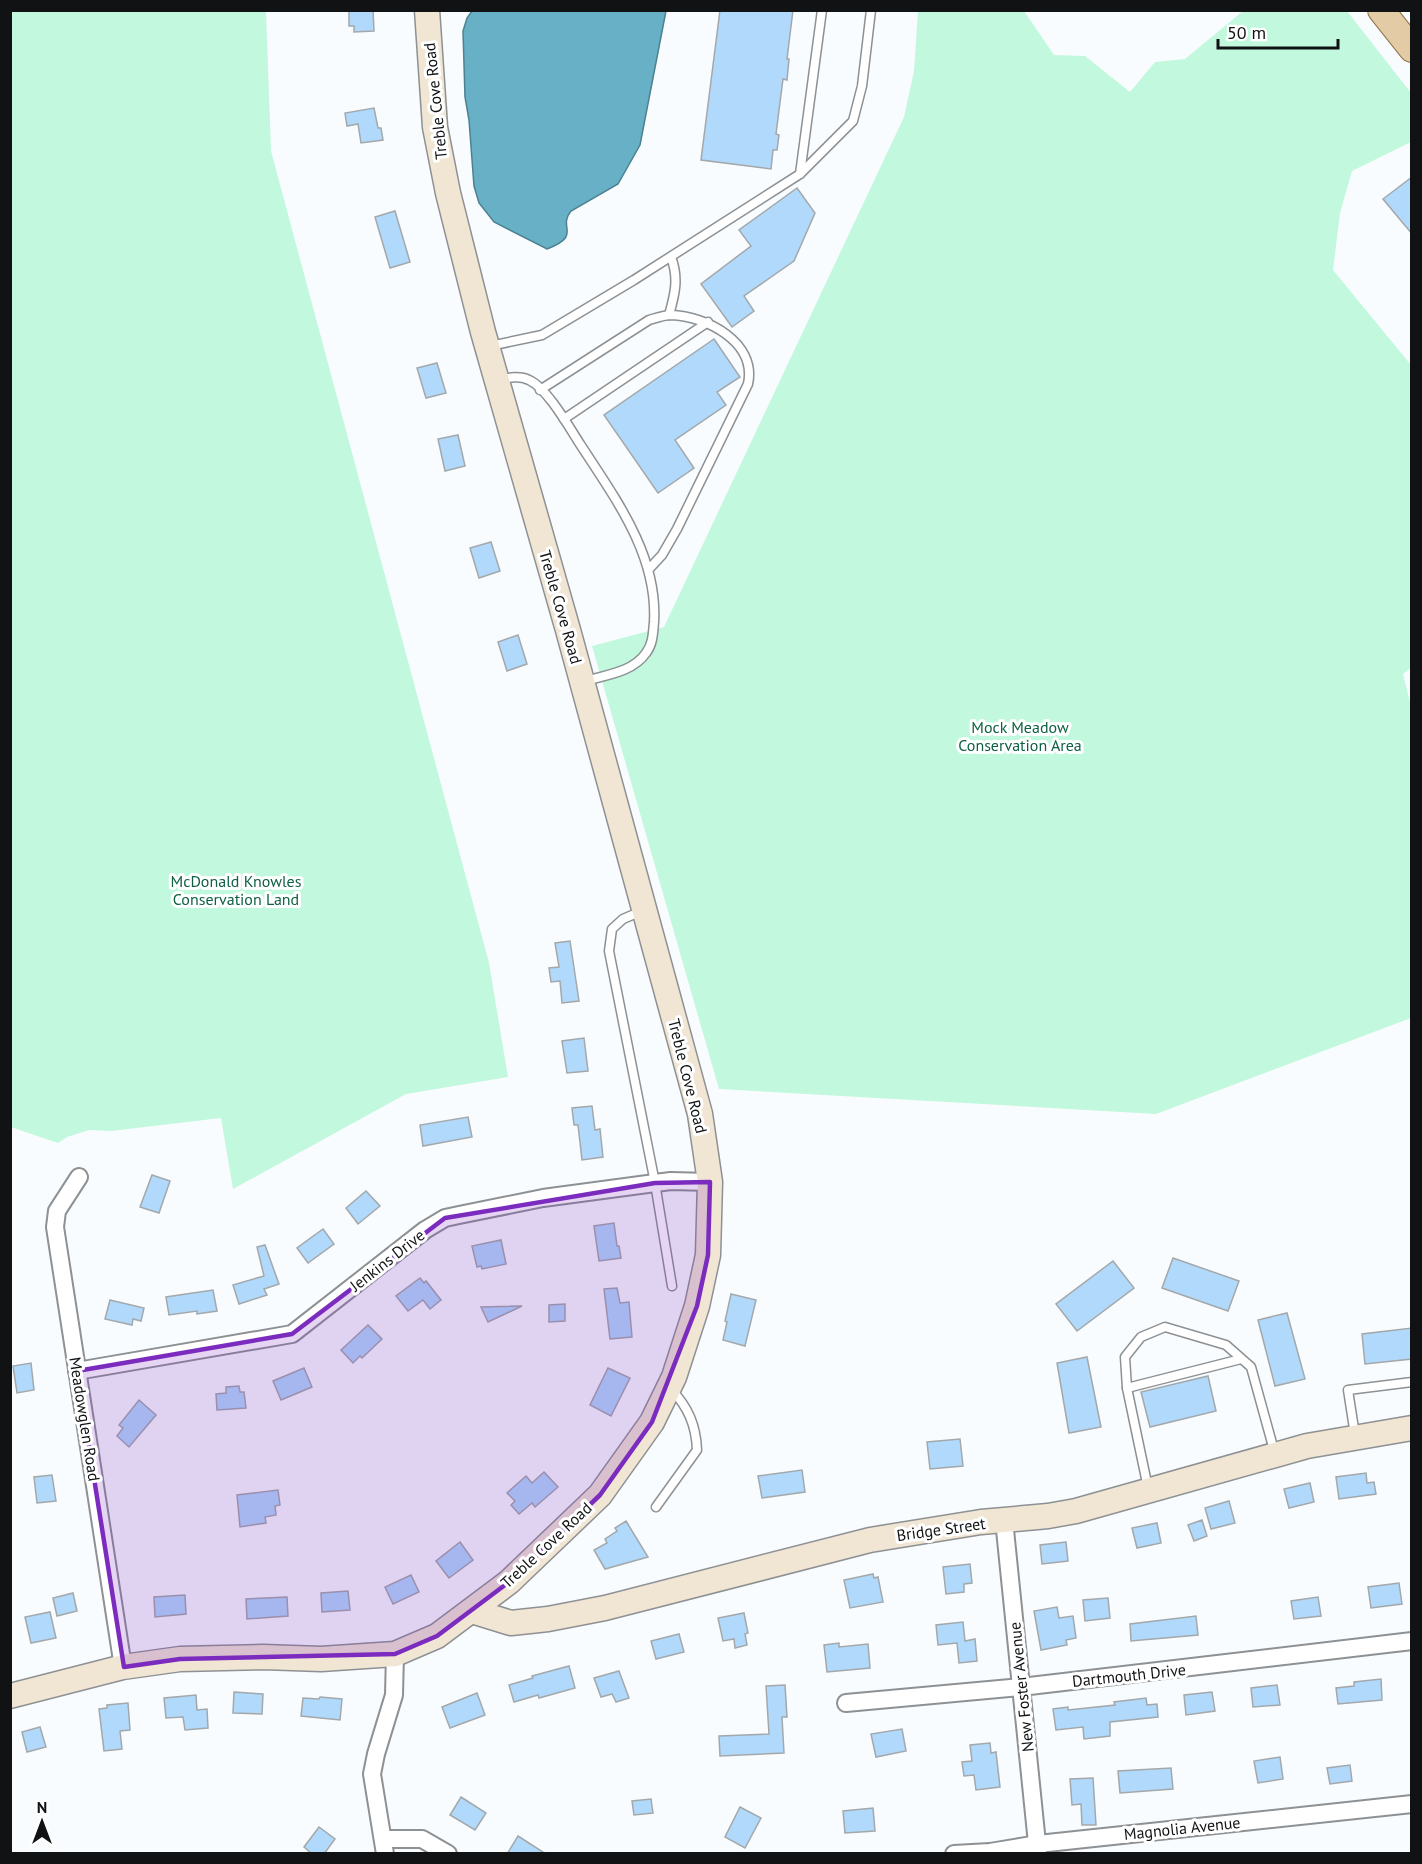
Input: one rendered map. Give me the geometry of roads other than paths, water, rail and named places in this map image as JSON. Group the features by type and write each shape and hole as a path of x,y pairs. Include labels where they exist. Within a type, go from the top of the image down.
{"main road":[{"name":"Treble Cove Road","path":"10,1696 123,1667 201,1658 321,1659 395,1654 436,1636 509,1582 600,1495 652,1422 669,1386 697,1306 708,1256 710,1182 700,1114 582,682 496,380 448,193 435,127 427,10"},
{"path":"1382,10 1412,49"},
{"name":"Bridge Street","path":"472,1611 511,1623 548,1619 605,1608 870,1540 1076,1511 1307,1446 1412,1428"}],"street":[{"name":"Meadowglen Road","path":"80,1177 57,1211 55,1220 123,1667"},
{"name":"Jenkins Drive","path":"77,1371 292,1334 425,1230 445,1218 543,1198 671,1181 710,1182"},
{"name":"New Foster Avenue","path":"1004,1520 1038,1849"},
{"name":"Dartmouth Drive","path":"846,1703 1021,1687 1412,1641"},
{"path":"395,1654 394,1695 372,1774 384,1846 422,1839 448,1854"},
{"name":"Magnolia Avenue","path":"954,1854 1038,1849 1412,1804"}],"lane":[{"path":"800,174 822,10"},
{"path":"487,346 542,335 671,257 800,174 853,121 862,86 871,10"},
{"path":"669,315 677,280 676,269 671,257"},
{"path":"540,390 649,320 669,315 708,322 725,332 738,347 748,364 750,374 748,384 677,530 662,555 650,569"},
{"path":"564,419 708,322"},
{"path":"496,380 513,377 529,380 553,402 627,516 650,569 655,610 653,638 646,654 630,668 582,682"},
{"path":"644,910 623,919 612,929 609,951 655,1183 672,1286"},
{"path":"1148,1490 1127,1388 1125,1357 1141,1337 1166,1328 1226,1345 1251,1367 1276,1455"},
{"path":"1127,1388 1241,1359"},
{"path":"1355,1438 1348,1390 1412,1382"},
{"path":"656,1507 697,1450 693,1422 683,1402 669,1386"}],"water":[{"path":"472,11 666,11 640,145 618,184 571,211 567,217 567,235 564,240 547,249 494,222 479,203 474,186 465,97 463,31"}],"park label":[{"name":"Mock Meadow Conservation Area","path":"1020,736"},
{"name":"McDonald Knowles Conservation Land","path":"236,890"}]}
